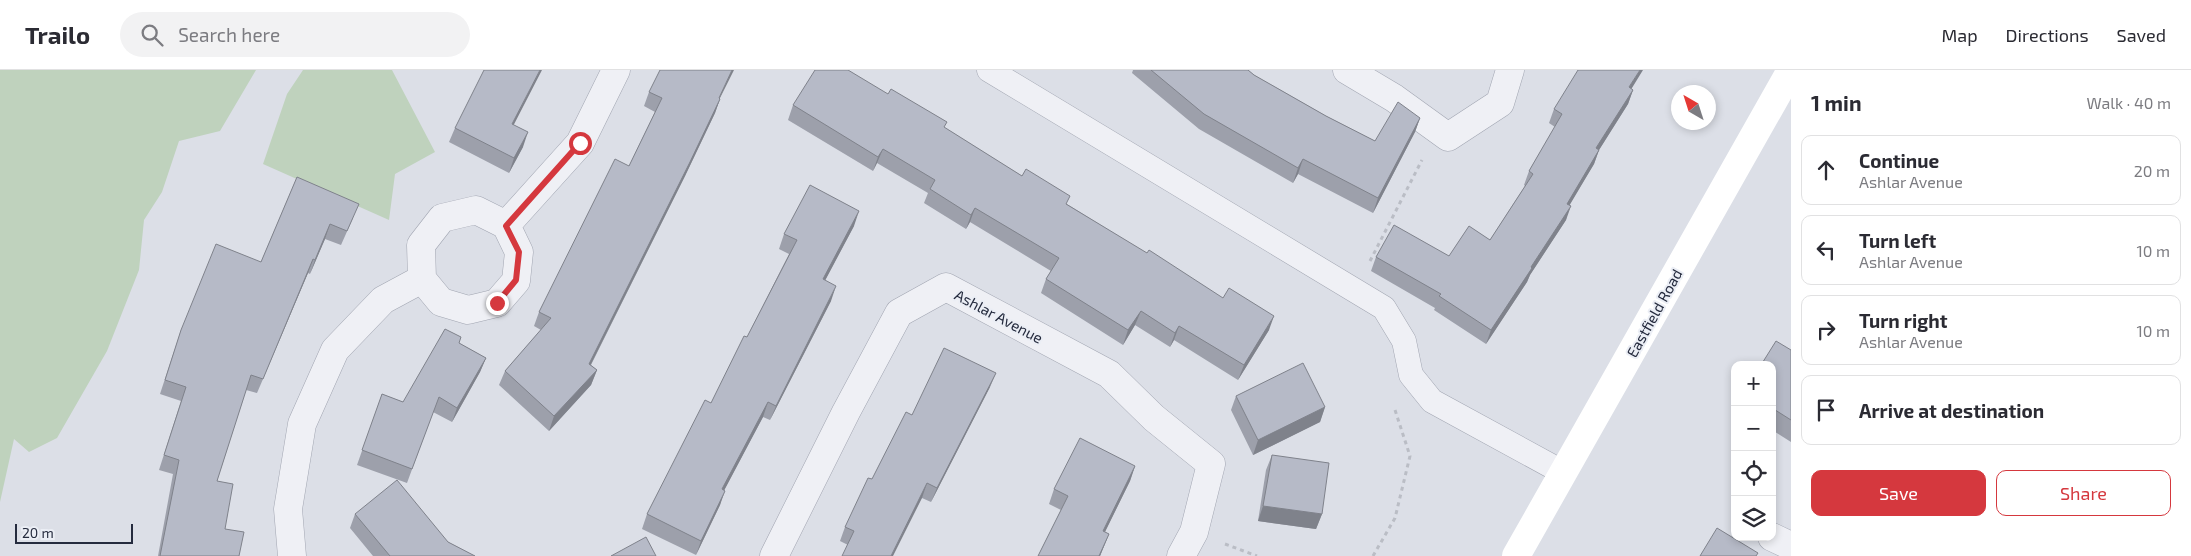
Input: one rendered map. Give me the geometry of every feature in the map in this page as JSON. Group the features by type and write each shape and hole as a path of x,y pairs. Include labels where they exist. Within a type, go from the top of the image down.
{"street":[{"path":"506,226 580,143 616,70"},
{"path":"1347,70 1394,98 1448,138 1500,103 1510,70"},
{"name":"Eastfield Road","path":"1516,556 1791,70"},
{"path":"476,210 506,226 519,252 516,280 497,303 468,310 441,302 422,279 421,245 442,218 476,210"},
{"path":"292,556 288,509 302,424 335,350 382,300 422,279"},
{"name":"Ashlar Avenue","path":"774,556 846,412 899,313 946,288 1109,374 1154,418 1211,464 1194,532 1181,556"},
{"path":"1776,539 1791,546"}],"lane":[{"path":"990,70 1384,308 1404,341 1411,375 1432,401 1564,473"}],"green space":[{"path":"0,70 256,70 220,131 179,141 162,192 144,220 139,270 107,351 57,438 29,452 14,439 0,502"},
{"path":"303,70 392,70 435,152 395,174 389,220 263,164 287,94"}],"building":[{"path":"484,70 540,70 512,124 528,132 514,158 455,128"},
{"path":"660,70 732,70 690,162 589,364 597,370 554,416 505,371 551,318 539,312 615,159 629,166 662,98 649,92"},
{"path":"815,70 848,70 888,94 891,89 947,122 944,127 1022,176 1026,169 1070,196 1066,204 1147,253 1149,250 1223,298 1229,288 1274,316 1244,365 1179,326 1175,333 1141,311 1128,330 1046,279 1059,258 975,208 971,215 930,189 935,180 883,149 878,157 793,105"},
{"path":"1151,70 1248,70 1326,116 1375,141 1398,102 1420,118 1378,198 1303,159 1298,168 1204,114"},
{"path":"1578,70 1640,70 1629,87 1633,90 1596,148 1599,150 1567,204 1571,206 1491,330 1439,296 1441,294 1376,257 1394,225 1449,256 1469,226 1490,240 1533,174 1529,171 1562,114 1554,109"},
{"path":"297,177 359,204 347,231 330,224 315,260 313,259 263,379 251,375 217,481 233,484 225,529 244,532 239,556 160,556 179,460 164,455 186,387 165,380 181,330 216,244 261,262"},
{"path":"810,185 859,211 823,279 836,286 776,406 768,402 722,489 725,491 701,541 647,514 705,400 711,403 744,336 747,337 797,240 784,234"},
{"path":"445,329 461,337 459,343 486,358 457,408 439,397 412,469 362,450 382,394 403,402"},
{"path":"1776,341 1791,350 1791,420 1776,411 1776,361 1764,361"},
{"path":"944,348 996,373 937,488 927,483 891,556 842,556 854,531 845,527 868,478 872,479 906,412 912,415"},
{"path":"1303,363 1325,407 1258,440 1236,396"},
{"path":"1080,438 1135,466 1103,531 1109,534 1099,556 1038,556 1068,496 1054,489"},
{"path":"1272,455 1329,463 1322,514 1263,506"},
{"path":"397,480 448,542 475,556 390,556 355,514"},
{"path":"1717,528 1731,537 1731,541 1738,541 1758,553 1756,556 1700,556"},
{"path":"646,537 656,556 611,556"}],"route":[{"path":"497,303 516,280 519,252 506,226 580,143"}]}
